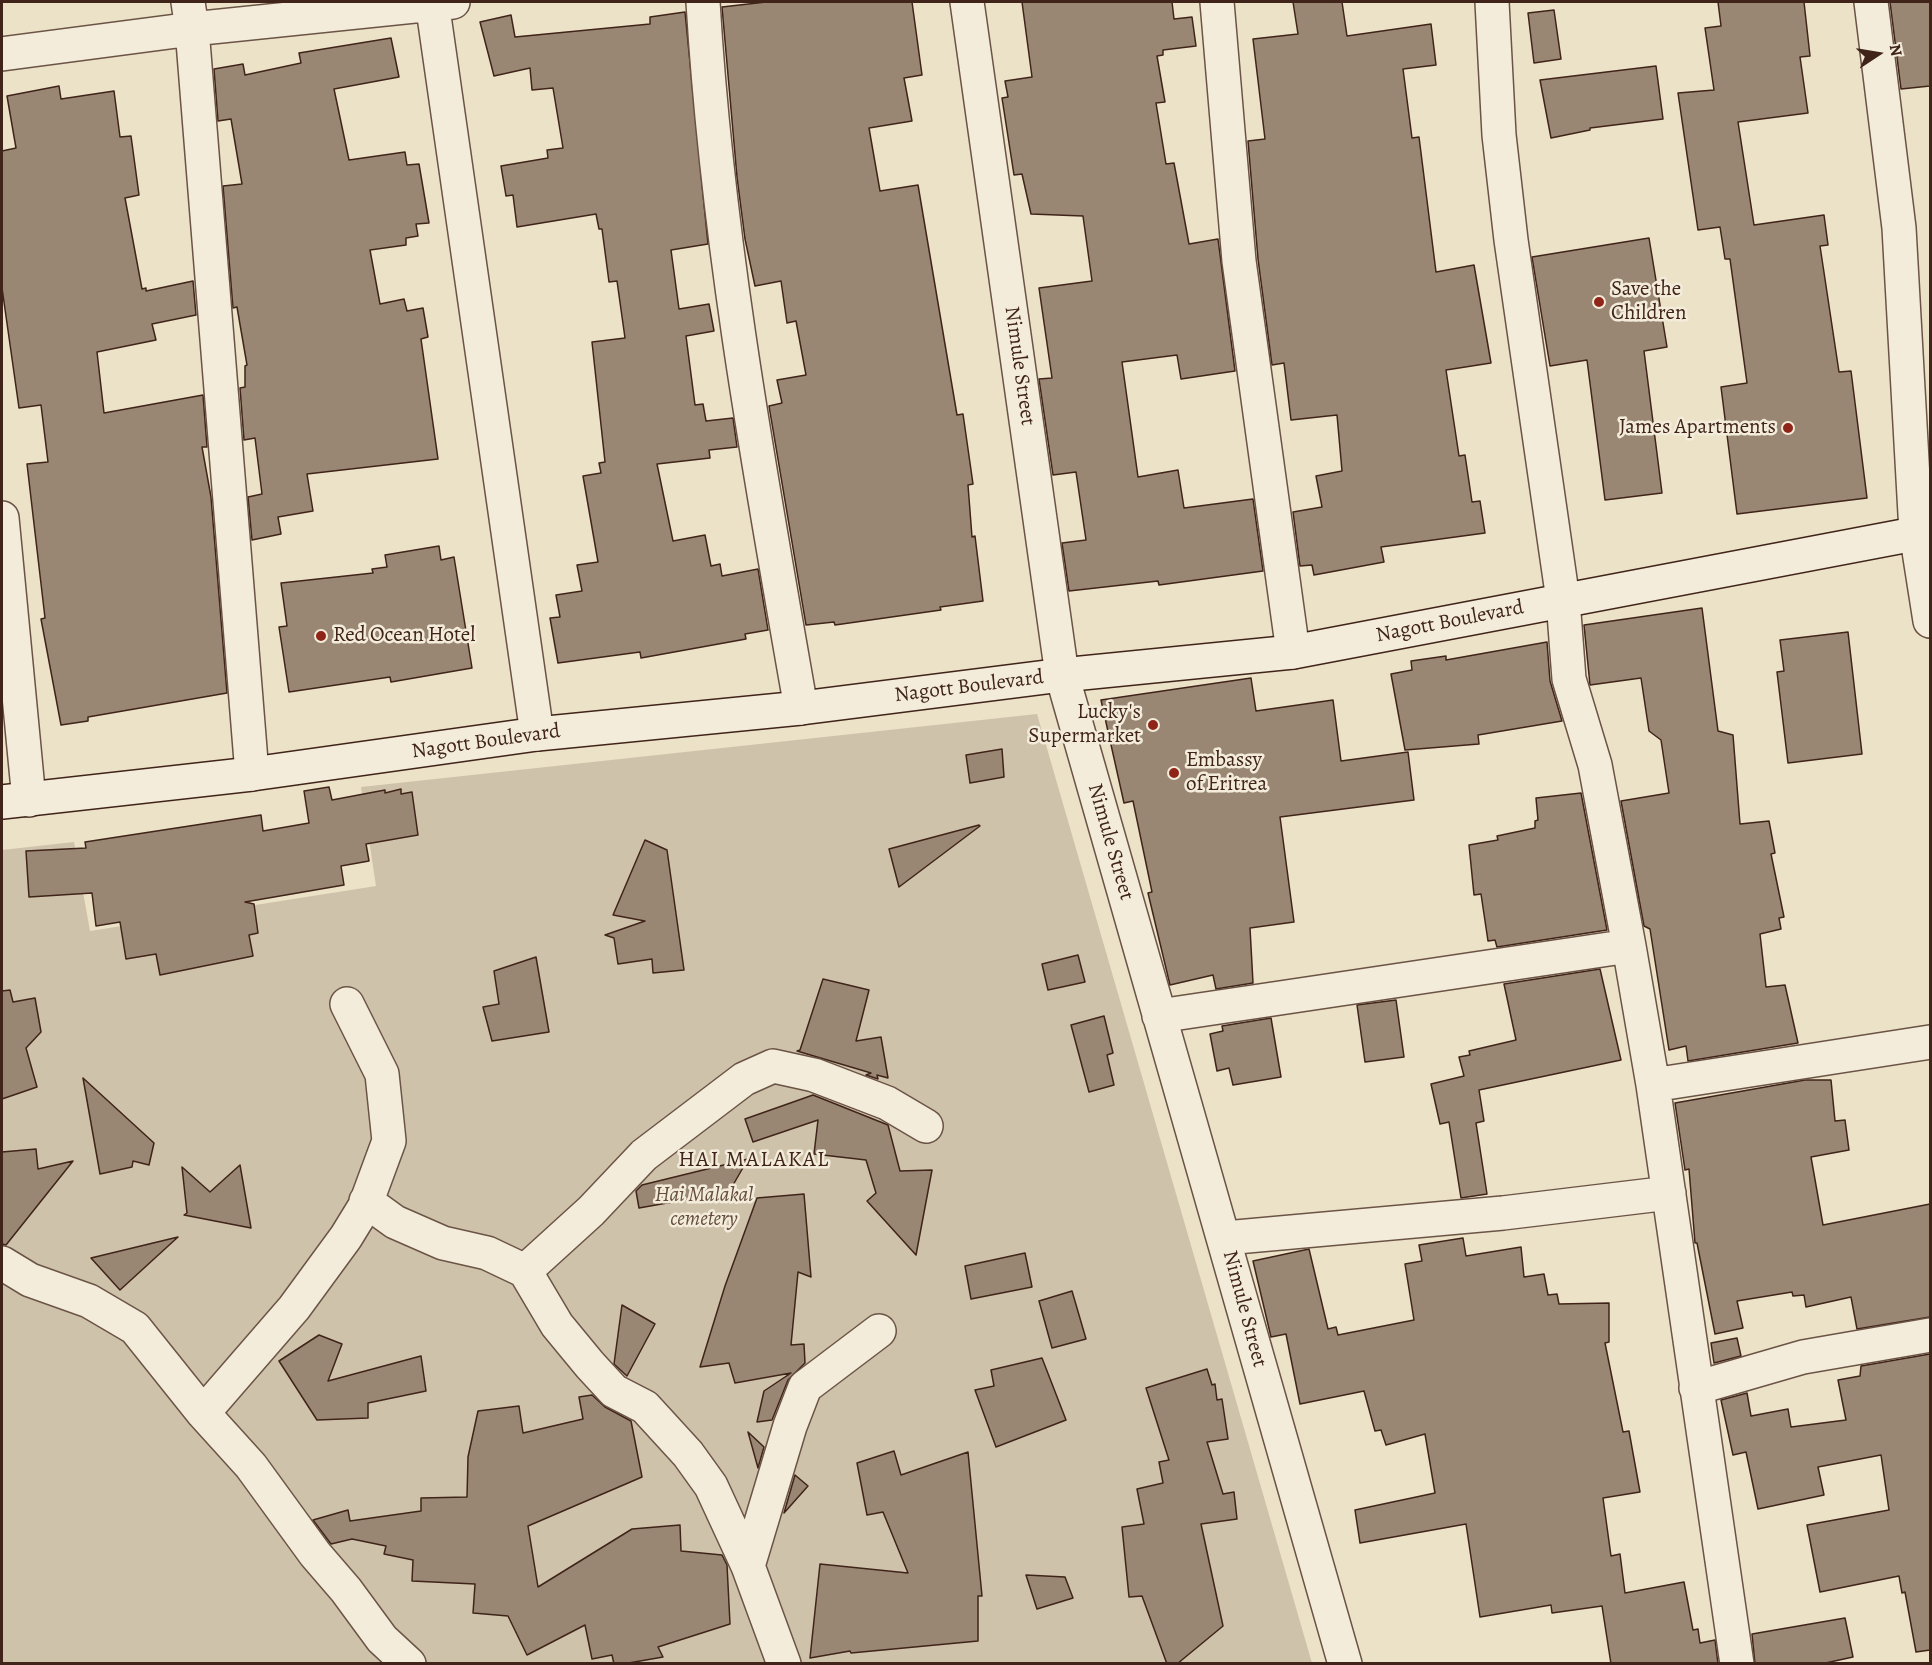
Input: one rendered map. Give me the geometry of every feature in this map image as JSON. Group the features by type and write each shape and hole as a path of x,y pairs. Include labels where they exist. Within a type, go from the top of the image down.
{"street":[{"path":"703,2 710,112 734,304 764,496 801,708"},
{"name":"Nimule Street","path":"967,2 1062,675 1225,1238 1292,1485 1345,1664"},
{"path":"1217,2 1239,261 1293,652"},
{"path":"1492,2 1499,135 1511,240 1563,600 1569,679 1595,765 1653,1085 1737,1664"},
{"path":"1871,2 1899,228 1930,621"},
{"path":"2,54 190,15 439,3 537,734"},
{"path":"190,15 252,774"},
{"path":"2,518 15,801"},
{"name":"Nagott Boulevard","path":"15,801 252,774 537,734 801,708 1062,675 1293,652 1923,532"},
{"path":"1159,1016 1629,946"},
{"path":"203,1413 294,1308 346,1237 366,1201 389,1141 382,1074 347,1004"},
{"path":"1653,1085 1930,1042"},
{"path":"525,1271 591,1211 644,1155 744,1079 773,1066 814,1075 887,1103 926,1126"},
{"path":"1225,1238 1503,1213 1669,1193"},
{"path":"366,1201 395,1222 443,1243 487,1253 525,1271 557,1325 590,1365 614,1390 645,1407 688,1454 711,1486 748,1566 784,1664"},
{"path":"2,1263 30,1280 89,1301 135,1328 203,1413 251,1466 315,1554 346,1590 382,1639 409,1664"},
{"path":"748,1566 790,1426 805,1387 879,1331"},
{"path":"1696,1388 1803,1357 1930,1335"}],"green space":[{"name":"Hai Malakal cemetery","path":"1037,714 1312,1663 2,1664 2,850 74,842 90,931 376,886 361,787"}],"building":[{"path":"766,2 912,2 922,75 904,78 912,121 869,128 880,191 918,185 957,415 963,414 973,484 968,485 972,537 975,536 983,601 940,607 941,610 835,625 834,622 806,625 769,406 782,403 777,380 806,375 796,321 787,323 781,281 755,286 745,239 737,177 722,7"},
{"path":"1022,2 1172,2 1174,19 1192,17 1196,46 1163,50 1163,55 1157,56 1165,102 1156,103 1166,164 1174,163 1189,244 1218,239 1235,371 1181,379 1177,355 1122,362 1138,477 1178,470 1184,508 1253,499 1263,571 1159,585 1158,581 1069,591 1062,543 1086,540 1076,472 1053,475 1039,379 1052,378 1039,288 1092,281 1083,216 1031,214 1022,174 1014,175 1002,98 1008,97 1005,81 1032,77"},
{"path":"1293,2 1342,2 1347,36 1431,24 1436,65 1403,69 1412,138 1419,137 1436,272 1474,265 1491,363 1446,370 1459,456 1465,455 1472,502 1480,501 1485,533 1381,547 1384,562 1314,575 1312,565 1300,566 1293,512 1322,507 1316,476 1342,471 1337,415 1291,420 1284,363 1272,365 1258,259 1248,141 1265,139 1253,39 1298,34"},
{"path":"1718,2 1804,2 1810,56 1800,57 1808,113 1738,122 1754,225 1824,215 1828,245 1820,246 1839,372 1851,371 1867,498 1737,514 1721,387 1747,383 1730,259 1725,259 1720,227 1698,230 1678,93 1714,90 1705,28 1721,26"},
{"path":"1890,2 1930,2 1930,86 1901,89"},
{"path":"1554,10 1561,59 1534,63 1528,13"},
{"path":"685,12 708,244 671,250 679,309 709,304 714,331 686,336 695,405 703,404 706,421 733,418 737,447 709,450 710,458 657,464 673,541 705,535 711,566 720,564 722,576 758,569 768,630 745,634 746,639 641,658 640,652 558,663 550,618 560,617 556,595 582,591 577,565 598,562 583,476 601,473 599,463 605,462 592,342 625,338 617,281 609,282 602,229 599,229 596,214 517,227 513,195 506,196 501,166 548,158 547,150 563,148 553,88 532,90 530,68 494,76 480,22 511,15 515,37 650,24 650,17"},
{"path":"391,38 399,77 334,89 349,160 405,152 407,165 419,164 429,223 416,224 418,236 406,238 406,245 370,250 380,304 404,299 407,311 423,308 428,337 421,339 438,459 307,474 313,511 278,517 281,534 252,540 248,497 262,494 255,438 244,440 240,388 245,387 245,366 247,365 237,307 233,308 223,186 242,184 231,119 218,121 214,69 243,64 245,75 301,63 299,53"},
{"path":"1656,66 1663,119 1590,128 1590,130 1551,138 1540,80"},
{"path":"59,86 61,99 114,91 120,137 131,136 139,195 125,198 142,289 146,288 146,291 193,281 196,315 152,324 156,340 97,352 104,413 203,395 207,447 202,447 211,497 227,693 88,717 88,721 61,725 41,619 45,618 27,464 48,462 41,405 19,408 2,288 2,151 16,148 7,96"},
{"name":"Save the Children","path":"1649,238 1667,347 1644,351 1662,493 1605,500 1587,360 1550,366 1532,257"},
{"path":"439,546 441,560 454,557 472,668 391,682 390,677 289,692 279,627 287,626 281,583 373,573 372,569 387,567 385,555"},
{"path":"1702,608 1718,731 1733,735 1740,824 1769,821 1775,853 1771,854 1784,917 1779,918 1781,929 1760,934 1766,987 1785,985 1798,1043 1688,1061 1686,1046 1669,1050 1650,929 1644,926 1621,801 1669,793 1661,740 1649,731 1641,678 1590,685 1584,625"},
{"path":"1848,632 1862,754 1788,763 1777,672 1784,671 1780,640"},
{"path":"1547,642 1550,681 1562,721 1478,735 1479,744 1405,750 1391,674 1412,670 1411,661 1446,656 1446,660"},
{"path":"1251,678 1256,711 1333,700 1341,761 1408,752 1414,800 1280,817 1294,922 1250,928 1253,983 1216,989 1213,975 1170,985 1148,893 1152,892 1133,801 1124,803 1101,700"},
{"path":"1002,749 1004,777 970,783 966,755"},
{"path":"329,787 332,800 385,790 385,793 401,789 401,794 412,792 418,835 366,844 369,861 341,866 344,885 245,902 254,904 258,933 249,935 253,956 160,975 156,954 126,959 120,922 96,926 92,893 29,897 26,851 86,848 85,842 261,815 263,831 309,823 304,791"},
{"path":"1581,793 1607,930 1497,947 1495,940 1488,941 1481,894 1474,895 1469,845 1498,840 1497,836 1535,828 1535,821 1538,820 1536,798"},
{"path":"980,826 899,887 889,849"},
{"path":"645,840 667,850 684,970 653,973 652,959 618,964 614,938 605,935 645,921 613,915"},
{"path":"1078,955 1085,982 1048,990 1042,964"},
{"path":"536,957 549,1032 492,1041 483,1007 499,1004 494,971"},
{"path":"1600,969 1621,1060 1479,1090 1484,1121 1476,1123 1487,1194 1461,1198 1449,1122 1440,1124 1431,1084 1464,1076 1459,1057 1470,1055 1469,1051 1516,1040 1504,984"},
{"path":"823,979 869,990 856,1041 881,1037 888,1078 877,1075 878,1079 866,1075 871,1073 797,1051 800,1050"},
{"path":"10,990 13,1002 35,998 41,1032 26,1048 37,1087 2,1099 2,991"},
{"path":"1396,1000 1404,1057 1365,1062 1357,1005"},
{"path":"1104,1016 1113,1053 1107,1055 1114,1085 1089,1092 1071,1025"},
{"path":"1271,1018 1281,1077 1233,1085 1229,1068 1217,1071 1210,1034 1223,1031 1222,1026"},
{"path":"83,1078 154,1143 149,1165 133,1161 132,1167 100,1174"},
{"path":"1805,1080 1831,1080 1835,1121 1845,1120 1849,1150 1811,1157 1823,1225 1930,1204 1930,1317 1857,1329 1851,1297 1806,1307 1804,1295 1793,1296 1792,1292 1737,1301 1743,1328 1715,1334 1697,1243 1695,1243 1689,1169 1685,1170 1675,1103"},
{"path":"813,1095 888,1125 900,1171 932,1170 916,1255 867,1201 876,1193 866,1160 814,1154 818,1120 753,1142 745,1119"},
{"path":"36,1149 38,1169 73,1161 6,1245 2,1244 2,1152"},
{"path":"748,1159 729,1192 639,1208 636,1191 642,1185"},
{"path":"240,1165 251,1228 184,1215 187,1213 182,1167 210,1192"},
{"path":"804,1194 811,1277 798,1272 791,1345 804,1344 805,1363 788,1380 772,1420 757,1422 764,1391 791,1373 735,1383 729,1363 700,1367 725,1286 757,1198"},
{"path":"178,1237 120,1290 91,1258"},
{"path":"1463,1238 1466,1256 1521,1247 1524,1277 1544,1274 1548,1295 1557,1294 1559,1304 1609,1303 1609,1342 1605,1343 1623,1432 1629,1431 1640,1492 1603,1498 1611,1556 1620,1554 1625,1593 1684,1582 1693,1630 1698,1629 1700,1643 1715,1640 1718,1664 1611,1664 1602,1606 1552,1613 1551,1605 1480,1617 1466,1524 1360,1543 1355,1510 1435,1493 1425,1434 1386,1445 1381,1430 1375,1431 1364,1391 1300,1404 1286,1334 1271,1337 1253,1261 1309,1249 1328,1329 1336,1327 1338,1335 1414,1320 1405,1264 1422,1261 1419,1245"},
{"path":"1025,1253 1032,1287 971,1299 965,1266"},
{"path":"1072,1291 1086,1339 1052,1348 1039,1301"},
{"path":"622,1305 655,1324 627,1376 614,1364"},
{"path":"319,1335 342,1344 328,1381 421,1356 426,1391 368,1403 368,1418 317,1420 279,1361"},
{"path":"1737,1338 1741,1356 1714,1363 1711,1343"},
{"path":"1930,1354 1930,1650 1916,1652 1905,1592 1902,1593 1899,1576 1820,1592 1807,1525 1889,1510 1881,1455 1818,1467 1824,1495 1758,1509 1746,1452 1733,1455 1721,1400 1747,1393 1751,1416 1788,1409 1791,1427 1846,1420 1838,1380 1860,1376 1861,1366"},
{"path":"1042,1358 1066,1420 996,1447 975,1390 994,1386 991,1370"},
{"path":"1207,1369 1212,1385 1215,1384 1217,1400 1222,1399 1228,1439 1207,1442 1223,1494 1234,1492 1237,1519 1201,1524 1223,1626 1177,1664 1167,1664 1142,1596 1129,1597 1122,1527 1144,1524 1137,1489 1163,1483 1159,1462 1169,1460 1146,1388"},
{"path":"592,1395 605,1407 631,1421 642,1477 528,1526 538,1587 632,1529 680,1525 681,1551 722,1555 727,1565 730,1624 658,1647 663,1657 623,1664 614,1664 612,1655 592,1659 585,1625 527,1655 508,1616 473,1613 475,1584 412,1581 413,1560 384,1554 386,1546 352,1539 331,1544 313,1520 348,1510 350,1521 421,1511 421,1498 467,1497 468,1457 478,1411 519,1406 523,1433 583,1419 579,1397"},
{"path":"748,1432 764,1447 758,1468"},
{"path":"894,1451 901,1475 968,1452 982,1596 978,1596 978,1641 851,1653 850,1651 810,1658 820,1564 908,1573 883,1512 867,1515 857,1463"},
{"path":"795,1475 808,1486 784,1513"},
{"path":"1026,1575 1065,1577 1073,1598 1037,1609"},
{"path":"1845,1618 1853,1657 1821,1664 1755,1664 1752,1634"}],"place":[{"name":"Save the Children","path":"1599,302"},
{"name":"James Apartments","path":"1788,428"},
{"name":"Red Ocean Hotel","path":"321,636"},
{"name":"Lucky's Supermarket","path":"1153,725"},
{"name":"Embassy of Eritrea","path":"1174,773"}],"district":[{"name":"HAI MALAKAL","path":"754,1161"}]}
